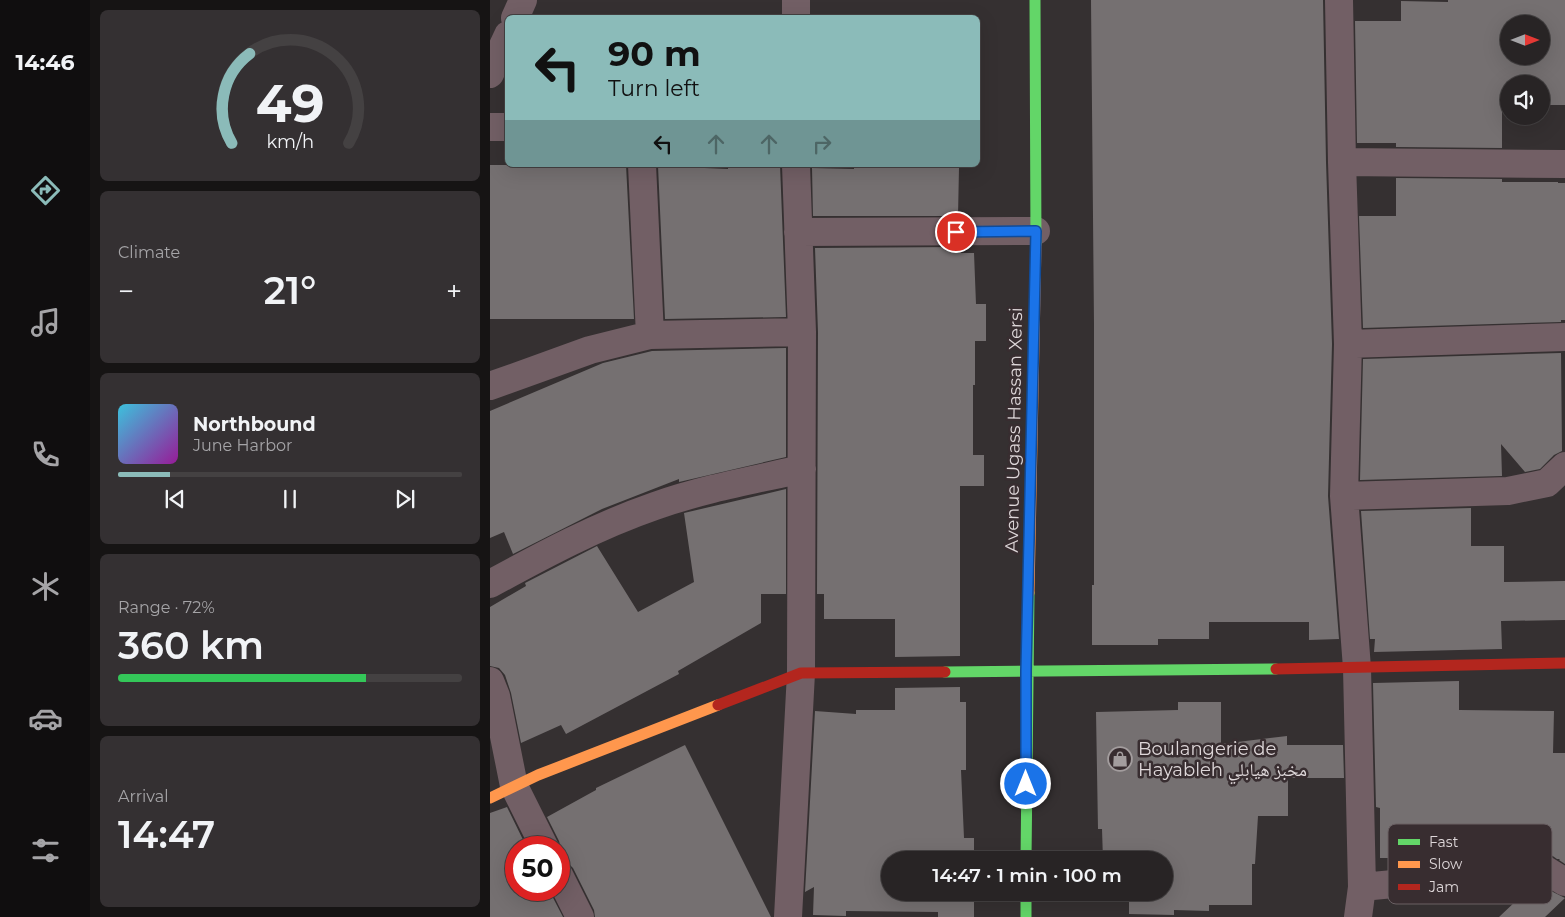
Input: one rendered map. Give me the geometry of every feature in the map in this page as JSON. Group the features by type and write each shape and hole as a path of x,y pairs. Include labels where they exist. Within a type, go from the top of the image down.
{"street":[{"path":"516,15 523,0"},
{"path":"796,0 796,15"},
{"name":"Avenue Ugass Hassan Xersi","path":"1026,851 1026,671 1036,231 1035,0"},
{"path":"1339,0 1348,344 1344,496 1357,668 1362,887 1358,917"},
{"path":"490,74 505,42"},
{"path":"490,127 505,127"},
{"path":"1342,162 1565,164"},
{"path":"642,167 650,336"},
{"path":"788,917 802,672 802,332 796,167"},
{"path":"798,232 1036,231"},
{"path":"490,386 590,350 650,336 802,332"},
{"path":"1348,344 1565,337"},
{"path":"1344,496 1508,491 1546,483 1565,466"},
{"path":"490,584 591,532 654,506 701,491 802,469"},
{"path":"490,798 538,775 802,672 1357,668 1565,664"},
{"path":"490,681 496,696 514,786 539,836"},
{"path":"1552,874 1565,882"},
{"path":"1362,887 1388,885"},
{"path":"570,897 580,917"},
{"path":"1026,901 1026,917"}],"building":[{"path":"1091,0 1323,0 1332,344 1328,496 1339,639 1309,640 1309,622 1209,622 1209,639 1158,639 1158,645 1092,645 1092,585 1094,585 1094,324"},
{"path":"1565,0 1565,105 1550,105 1550,75 1500,75 1502,148 1396,147 1396,143 1357,143 1355,21 1401,21 1401,1"},
{"path":"490,165 505,165 505,167 626,167 634,319 490,319"},
{"path":"658,167 728,169 728,167 780,167 786,317 665,319"},
{"path":"854,167 959,168 958,216 813,216 812,168 854,169"},
{"path":"1396,178 1502,179 1502,182 1565,183 1565,320 1561,320 1561,322 1363,328 1359,216 1396,216"},
{"path":"958,247 958,253 974,253 976,304 986,304 986,341 975,341 975,385 973,385 973,455 984,455 984,486 960,486 960,656 895,657 895,619 824,619 824,594 817,594 818,332 815,248"},
{"path":"786,348 786,457 679,482 679,479 602,509 513,554 504,532 490,538 490,411 603,363 652,351"},
{"path":"1561,353 1562,451 1554,455 1540,469 1525,472 1501,444 1502,476 1360,480 1363,359"},
{"path":"786,489 786,594 761,594 761,623 678,671 679,674 566,734 561,725 521,743 511,693 505,675 499,668 490,666 490,607 526,586 525,583 597,546 638,612 694,582 684,513"},
{"path":"1471,508 1471,546 1504,546 1504,582 1565,581 1565,620 1501,621 1502,649 1374,652 1375,639 1370,639 1361,511"},
{"path":"1459,681 1459,710 1554,711 1553,753 1565,753 1565,864 1552,856 1552,824 1388,824 1388,858 1380,858 1380,808 1376,807 1373,683"},
{"path":"960,687 960,702 966,702 966,770 961,770 964,838 974,838 974,851 881,851 881,901 974,901 974,917 938,917 938,912 846,911 846,916 813,915 814,887 805,892 815,711 856,714 856,710 895,710 895,688"},
{"path":"1178,702 1221,702 1221,744 1287,736 1287,745 1343,745 1344,778 1288,778 1288,816 1258,816 1255,864 1252,864 1252,905 1209,905 1209,911 1174,910 1174,915 1129,914 1129,901 1173,901 1173,851 1103,851 1102,829 1098,829 1096,712 1178,710"},
{"path":"685,745 771,917 595,917 594,910 570,865 570,836 556,836 547,817 596,790 596,788"},
{"path":"507,807 521,836 505,836 505,901 555,901 563,917 490,917 490,813"},
{"path":"1552,892 1565,898 1545,917 1499,917 1513,904 1552,904"}],"traffic: fast":[{"path":"1035,0 1036,244"},
{"path":"1026,851 1029,593"},
{"path":"945,672 1276,669"},
{"path":"1026,901 1026,917"}],"traffic: slow":[{"path":"1029,593 1036,244"},
{"path":"490,798 538,775 718,705"}],"traffic: jam":[{"path":"1276,669 1565,663"},
{"path":"718,705 801,673 945,672"}],"place":[{"name":"Boulangerie de Hayableh مخبز هيابلي","path":"1120,759"}],"route":[{"path":"956,232 1036,231 1026,671 1026,784"}]}
